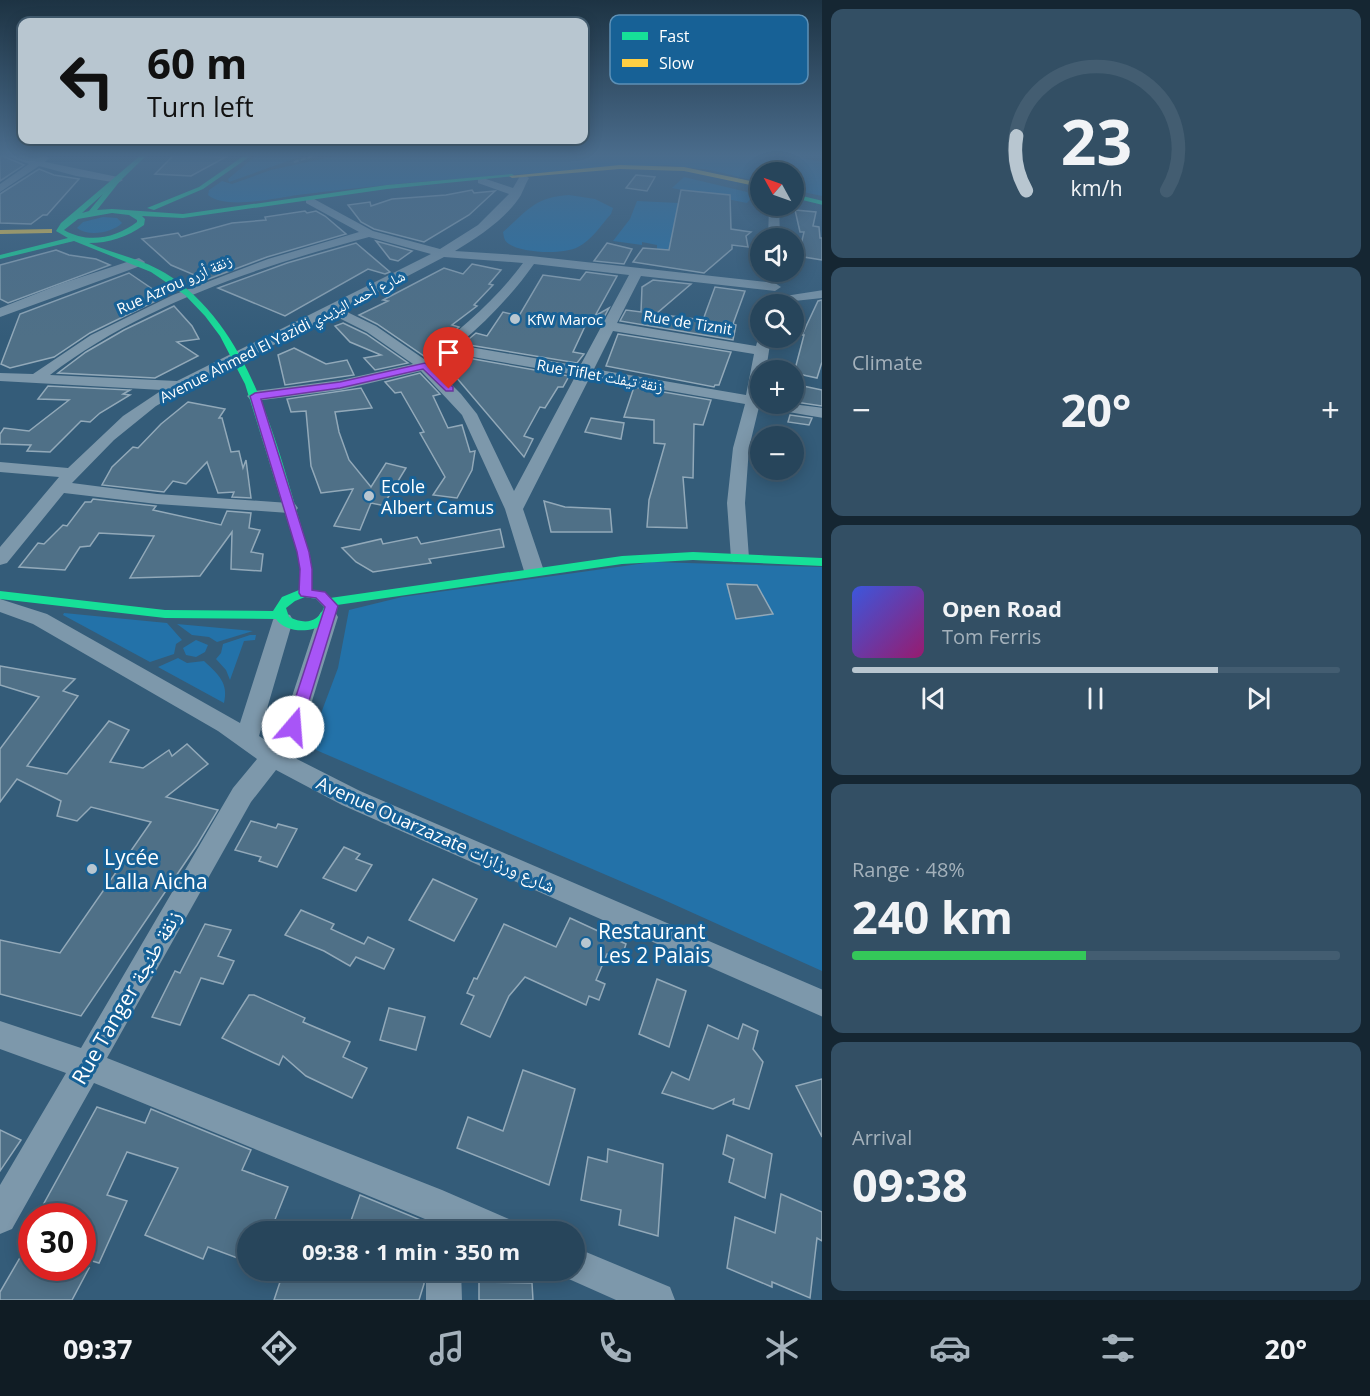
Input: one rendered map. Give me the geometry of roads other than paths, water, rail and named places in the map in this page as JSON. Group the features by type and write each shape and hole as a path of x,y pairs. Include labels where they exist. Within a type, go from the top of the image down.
{"main road":[{"path":"68,233 83,216"},
{"path":"0,257 68,233 88,216"},
{"path":"129,216 115,236 116,243 139,262 164,276 186,293 208,317 238,357 255,396 305,560 305,593"},
{"path":"165,216 187,216"},
{"path":"68,233 92,248"},
{"path":"0,234 68,233 95,240 115,236"},
{"path":"0,234 92,248 139,262"},
{"path":"0,252 43,242"},
{"path":"0,595 165,614 281,618 300,627 311,626 329,610 534,571 657,558 740,558 822,562"},
{"path":"281,618 279,609 288,598 305,593 320,595 329,610"}],"street":[{"path":"337,216 369,233 440,253 531,260 775,287"},
{"name":"Avenue Ahmed El Yazidi شارع أحمد اليزيدي","path":"0,559 66,480 124,423 179,386 333,310 440,253 494,216"},
{"name":"Rue Azrou زنقة أزرو","path":"37,378 81,347 186,293 276,259 369,233"},
{"path":"255,396 340,385 425,366 483,317 514,284 531,260"},
{"path":"0,313 68,286 139,262"},
{"path":"514,509 637,271"},
{"path":"774,294 775,282"},
{"path":"804,297 822,294"},
{"path":"333,310 373,330 425,366 449,389 469,414 514,509 534,571"},
{"name":"Rue de Tiznit","path":"609,326 750,342"},
{"name":"Rue Tiflet زنقة تيفلت","path":"448,348 750,400"},
{"path":"0,377 179,386"},
{"name":"Rue Tiflet زنقة تيفلت","path":"804,410 822,413"},
{"path":"740,558 736,503 741,448 755,414"},
{"path":"0,467 158,499 288,508"},
{"path":"495,468 535,469"},
{"name":"Avenue Ouarzazate شارع ورزازات","path":"0,605 40,619 247,739 272,757 394,818 822,1004"},
{"name":"Rue Tanger زنقة طنجة","path":"0,1217 242,795 293,727 329,610"},
{"path":"247,739 281,618"},
{"path":"0,1035 87,1065 442,1219"},
{"path":"585,1269 657,1300"},
{"path":"443,1281 444,1300"}],"place":[{"name":"KfW Maroc","path":"515,319"},
{"name":"Ecole Albert Camus","path":"369,496"},
{"name":"Lycée Lalla Aicha","path":"92,869"},
{"name":"Restaurant Les 2 Palais","path":"586,943"}]}
